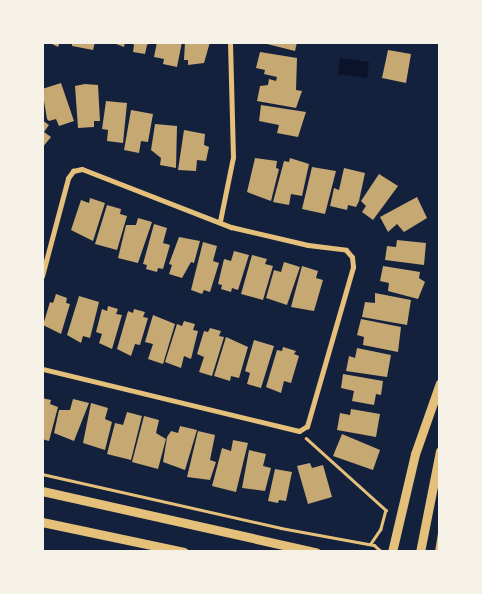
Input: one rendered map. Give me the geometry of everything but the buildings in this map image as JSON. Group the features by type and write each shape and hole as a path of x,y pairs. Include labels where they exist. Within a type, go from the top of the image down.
{"street":[{"path":"220,222 233,157 230,42"},
{"path":"42,276 68,178 73,172 82,169 94,172 220,222 308,245 346,250 352,256 350,281 307,426 299,431 42,369"},
{"path":"392,552 415,454 440,383"},
{"path":"420,552 440,451"},
{"path":"42,491 316,552"},
{"path":"42,522 184,552"}],"path":[{"path":"299,431 386,510 382,529 371,544"},
{"path":"42,474 281,528 371,544 384,552"},
{"path":"436,552 440,527"}],"water":[{"path":"340,58 369,62 367,78 338,74"}]}
